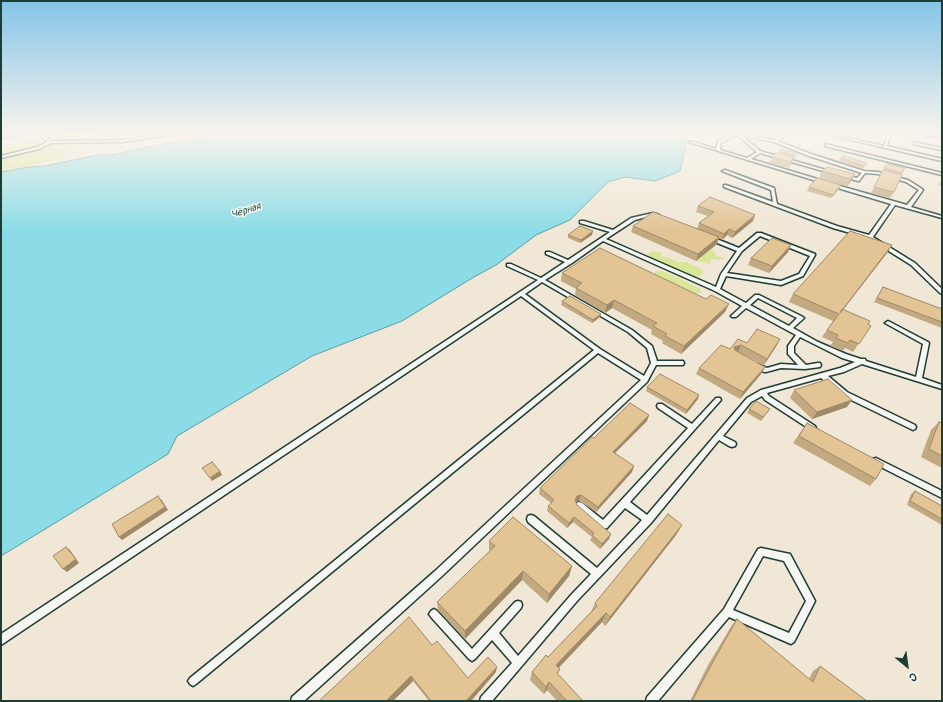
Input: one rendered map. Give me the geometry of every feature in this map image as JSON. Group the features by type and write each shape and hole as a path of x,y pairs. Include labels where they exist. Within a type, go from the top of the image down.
{"lane":[{"path":"767,166 942,217"},
{"path":"809,166 858,180 864,172"},
{"path":"844,166 864,172 878,173 907,181 921,190 908,207"},
{"path":"909,166 942,174"},
{"path":"724,171 773,189 775,205"},
{"path":"726,186 835,227 870,237 913,264 942,292"},
{"path":"870,237 894,203"},
{"path":"1,640 603,240 632,219 653,214 660,217"},
{"path":"582,222 613,232"},
{"path":"717,290 724,274 740,250 759,234 813,255 801,275 781,283 724,274"},
{"path":"704,235 740,250"},
{"path":"603,240 717,290 789,329 844,356 942,387"},
{"path":"548,253 570,262"},
{"path":"296,701 438,574 645,380 654,364 650,346 630,331 542,280 508,265"},
{"path":"522,294 598,350 645,380"},
{"path":"734,316 756,296 801,318 789,329"},
{"path":"888,323 926,343 919,380"},
{"path":"799,334 791,346 791,354 805,367"},
{"path":"193,681 598,350"},
{"path":"485,701 574,598 648,520 748,400 763,392 823,376 863,361"},
{"path":"654,364 681,363"},
{"path":"754,364 766,370 781,366 805,367 818,365"},
{"path":"823,376 845,394 913,427"},
{"path":"763,392 767,398 807,425 821,432"},
{"path":"579,506 604,525 718,400"},
{"path":"660,406 693,428"},
{"path":"718,436 732,444"},
{"path":"871,458 942,495"},
{"path":"624,503 648,520"},
{"path":"532,519 597,574"},
{"path":"650,701 727,612 761,552 787,557 812,601 791,639 727,612"},
{"path":"434,614 472,656 518,605"},
{"path":"492,634 518,663"}],"green space":[{"path":"1,166 26,166 1,171"},
{"path":"711,249 716,253 716,256 724,258 722,260 711,259 710,264 696,261"},
{"path":"652,251 662,253 661,256 670,258 677,262 686,262 700,268 704,272 697,278 650,257 647,254"},
{"path":"655,271 670,274 701,289 701,293 694,295 656,277 654,273"}],"water":[{"name":"Чёрная","path":"681,166 680,171 655,181 625,177 608,182 570,220 536,235 496,265 402,321 312,356 177,436 168,454 1,556 1,172 28,167"}],"building":[{"path":"886,166 895,166 905,168 902,173 884,168"},
{"path":"827,167 855,174 850,179 822,171"},
{"path":"883,170 902,175 894,192 874,187"},
{"path":"817,178 841,185 833,195 809,187"},
{"path":"710,197 755,215 735,232 729,229 724,234 699,223 714,212 698,206"},
{"path":"653,212 719,237 698,254 633,226"},
{"path":"580,226 593,231 581,240 568,235"},
{"path":"850,231 892,245 843,309 870,321 868,324 871,326 859,344 850,340 848,343 836,338 838,335 827,330 839,314 793,294"},
{"path":"772,238 791,245 772,266 751,258"},
{"path":"600,248 706,299 711,295 729,304 684,346 665,336 667,334 653,326 657,323 614,300 607,305 576,288 582,283 562,273"},
{"path":"883,287 942,309 942,322 877,298"},
{"path":"570,296 601,314 593,320 562,301"},
{"path":"757,329 780,339 767,359 741,345 734,347 735,350 765,367 743,392 699,368 721,345 730,349 738,339 747,343"},
{"path":"660,374 699,395 687,410 647,387"},
{"path":"828,379 852,400 817,412 794,390"},
{"path":"756,401 770,409 763,417 749,409"},
{"path":"630,403 649,415 613,452 634,466 598,507 581,495 577,496 575,500 577,505 611,534 602,544 592,535 594,533 574,517 569,523 548,506 554,500 540,488 592,437 594,438"},
{"path":"939,422 942,423 942,456 929,449"},
{"path":"807,423 884,464 876,479 799,436"},
{"path":"212,462 220,471 210,478 202,468"},
{"path":"915,491 942,506 942,519 910,501"},
{"path":"158,496 165,507 119,537 112,524"},
{"path":"668,514 682,525 610,617 606,613 556,665 560,669 557,673 583,701 567,701 549,682 546,687 532,672 546,655 548,657 597,606 595,603"},
{"path":"513,517 572,566 549,594 523,571 465,631 437,602 495,546 489,541"},
{"path":"66,547 76,559 63,569 53,556"},
{"path":"409,617 432,645 437,641 468,678 488,657 497,667 466,701 431,701 411,676 386,701 319,701"},
{"path":"737,619 813,682 820,666 867,701 692,701"}]}
